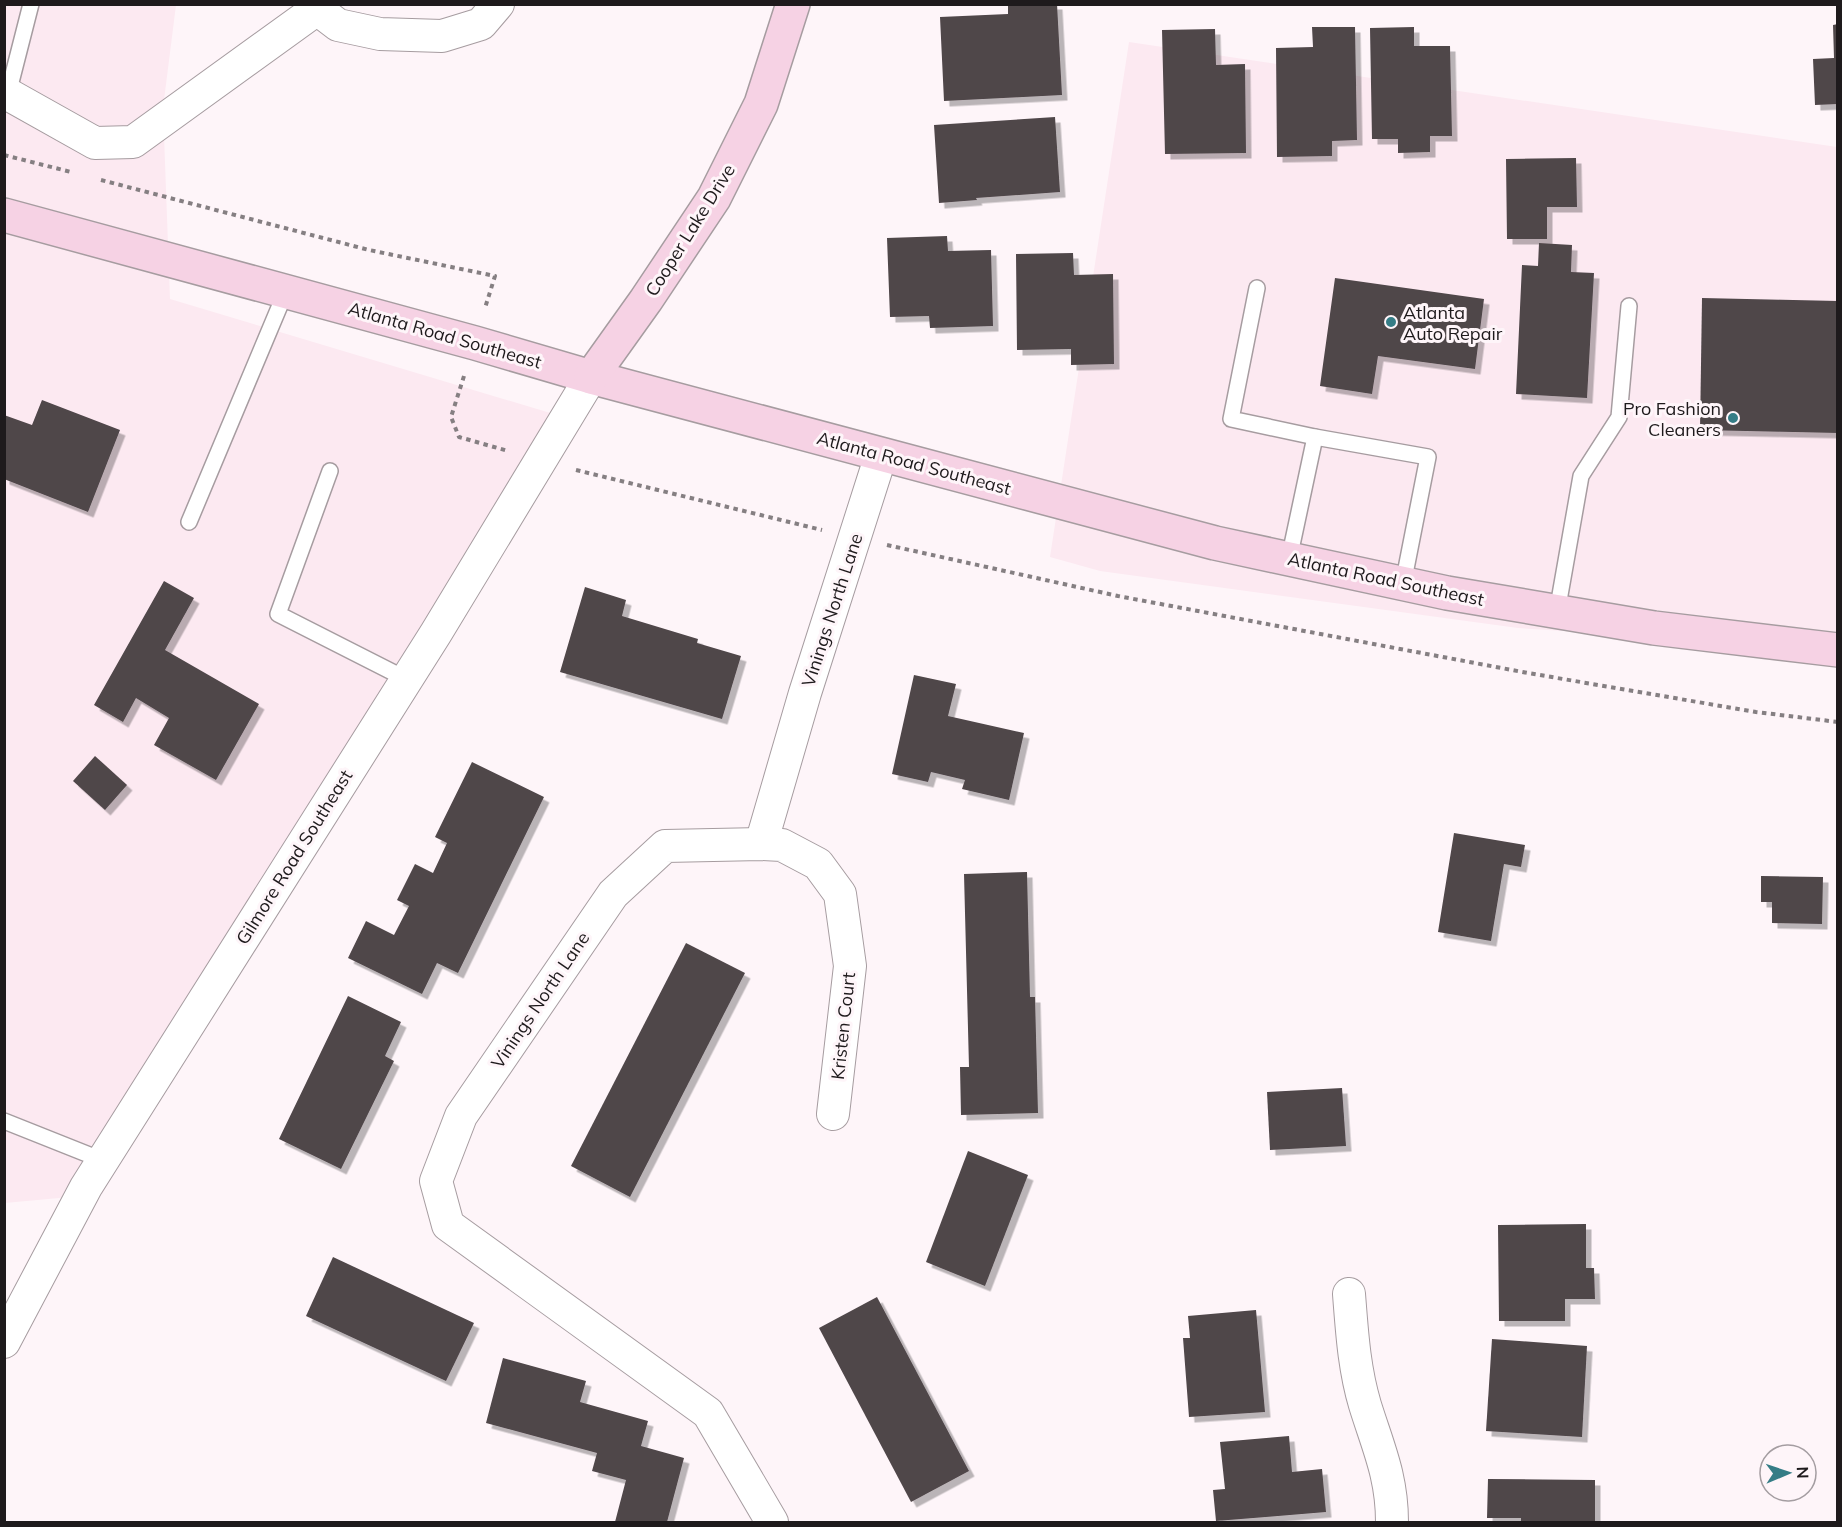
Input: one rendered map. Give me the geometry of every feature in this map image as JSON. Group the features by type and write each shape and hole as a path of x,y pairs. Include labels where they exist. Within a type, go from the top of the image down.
{"main road":[{"name":"Cooper Lake Drive","path":"591,377 714,198 761,105 793,4"},
{"name":"Atlanta Road Southeast","path":"4,215 591,377 1215,543 1403,584 1557,612 1654,628 1838,650"}],"street":[{"path":"6,93 96,143 133,142 316,7 338,25 380,34 442,36 481,24 498,4"},
{"name":"Gilmore Road Southeast","path":"4,1342 102,1160 406,679 591,377"},
{"name":"Vinings North Lane","path":"772,1522 708,1413 448,1225 436,1181 461,1116 613,894 665,846 761,843 805,693 881,455"},
{"name":"Kristen Court","path":"761,843 782,845 818,864 840,894 850,966 833,1114"},
{"path":"1349,1294 1355,1364 1365,1405 1382,1451 1392,1498 1392,1522"}],"lane":[{"path":"6,93 31,4"},
{"path":"1257,288 1231,419 1428,457 1403,584"},
{"path":"189,522 286,291"},
{"path":"1557,612 1581,476 1619,417 1629,306"},
{"path":"1289,559 1315,437"},
{"path":"330,471 278,614 406,679"},
{"path":"4,1121 102,1160"}],"shaded area":[{"path":"5,5 176,5 163,108 170,299 557,415 102,1194 5,1203"},
{"path":"1129,42 1837,147 1837,648 1518,628 1100,571 1050,557"}],"building":[{"path":"1008,4 1057,4 1062,95 944,101 940,17 1008,14"},
{"path":"1838,24 1838,104 1815,105 1813,59 1834,58 1833,25"},
{"path":"1312,27 1355,27 1357,140 1332,141 1332,156 1277,157 1276,48 1313,47"},
{"path":"1414,27 1414,46 1450,46 1452,136 1430,136 1430,152 1398,153 1398,139 1372,139 1370,28"},
{"path":"1215,29 1216,65 1245,64 1246,153 1165,154 1162,30"},
{"path":"1055,117 1060,192 939,203 934,125"},
{"path":"1576,158 1577,207 1547,207 1547,239 1507,239 1506,159"},
{"path":"947,236 948,251 991,250 993,326 930,328 929,316 890,317 887,238"},
{"path":"1539,243 1572,245 1571,272 1594,273 1587,398 1516,394 1522,265 1538,266"},
{"path":"1073,253 1074,275 1113,274 1114,364 1071,365 1071,349 1017,350 1016,254"},
{"path":"1335,278 1484,299 1475,369 1378,356 1372,394 1320,386"},
{"path":"1702,298 1838,301 1838,433 1700,430"},
{"path":"42,400 120,430 88,512 4,479 4,415 32,425"},
{"path":"164,581 194,598 165,650 259,704 216,780 154,745 169,718 136,698 123,722 94,705"},
{"path":"585,587 626,600 622,616 698,639 697,643 741,656 722,719 560,672"},
{"path":"914,675 956,684 948,716 1024,733 1009,800 962,789 965,780 931,772 928,782 892,774"},
{"path":"95,756 127,785 105,810 73,781"},
{"path":"472,762 544,797 458,973 437,963 422,994 348,958 366,921 394,935 409,906 397,900 415,864 433,873 447,843 435,837"},
{"path":"1454,833 1525,845 1521,867 1504,864 1491,941 1438,932"},
{"path":"1027,872 1030,997 1035,997 1038,1113 961,1115 960,1067 969,1067 964,874"},
{"path":"1761,876 1823,877 1822,924 1772,923 1772,902 1761,902"},
{"path":"686,943 745,973 630,1197 571,1166"},
{"path":"348,996 401,1022 385,1056 394,1061 341,1169 279,1139"},
{"path":"1342,1088 1346,1146 1270,1150 1267,1092"},
{"path":"968,1151 1028,1175 985,1286 926,1262"},
{"path":"1586,1224 1586,1268 1594,1268 1595,1299 1565,1299 1565,1321 1499,1321 1498,1225"},
{"path":"333,1257 474,1323 446,1381 306,1316"},
{"path":"877,1297 969,1471 911,1502 819,1328"},
{"path":"1256,1310 1265,1412 1189,1417 1183,1338 1190,1338 1188,1316"},
{"path":"1492,1339 1587,1346 1582,1437 1486,1431"},
{"path":"503,1358 586,1381 580,1402 648,1421 641,1446 684,1458 667,1522 615,1522 626,1480 592,1471 597,1453 486,1423"},
{"path":"1289,1436 1292,1472 1322,1469 1326,1512 1216,1521 1213,1490 1225,1489 1220,1442"},
{"path":"1488,1479 1595,1480 1595,1522 1521,1522 1521,1518 1487,1518"}],"place":[{"name":"Atlanta Auto Repair","path":"1391,322"},
{"name":"Pro Fashion Cleaners","path":"1733,418"}]}
